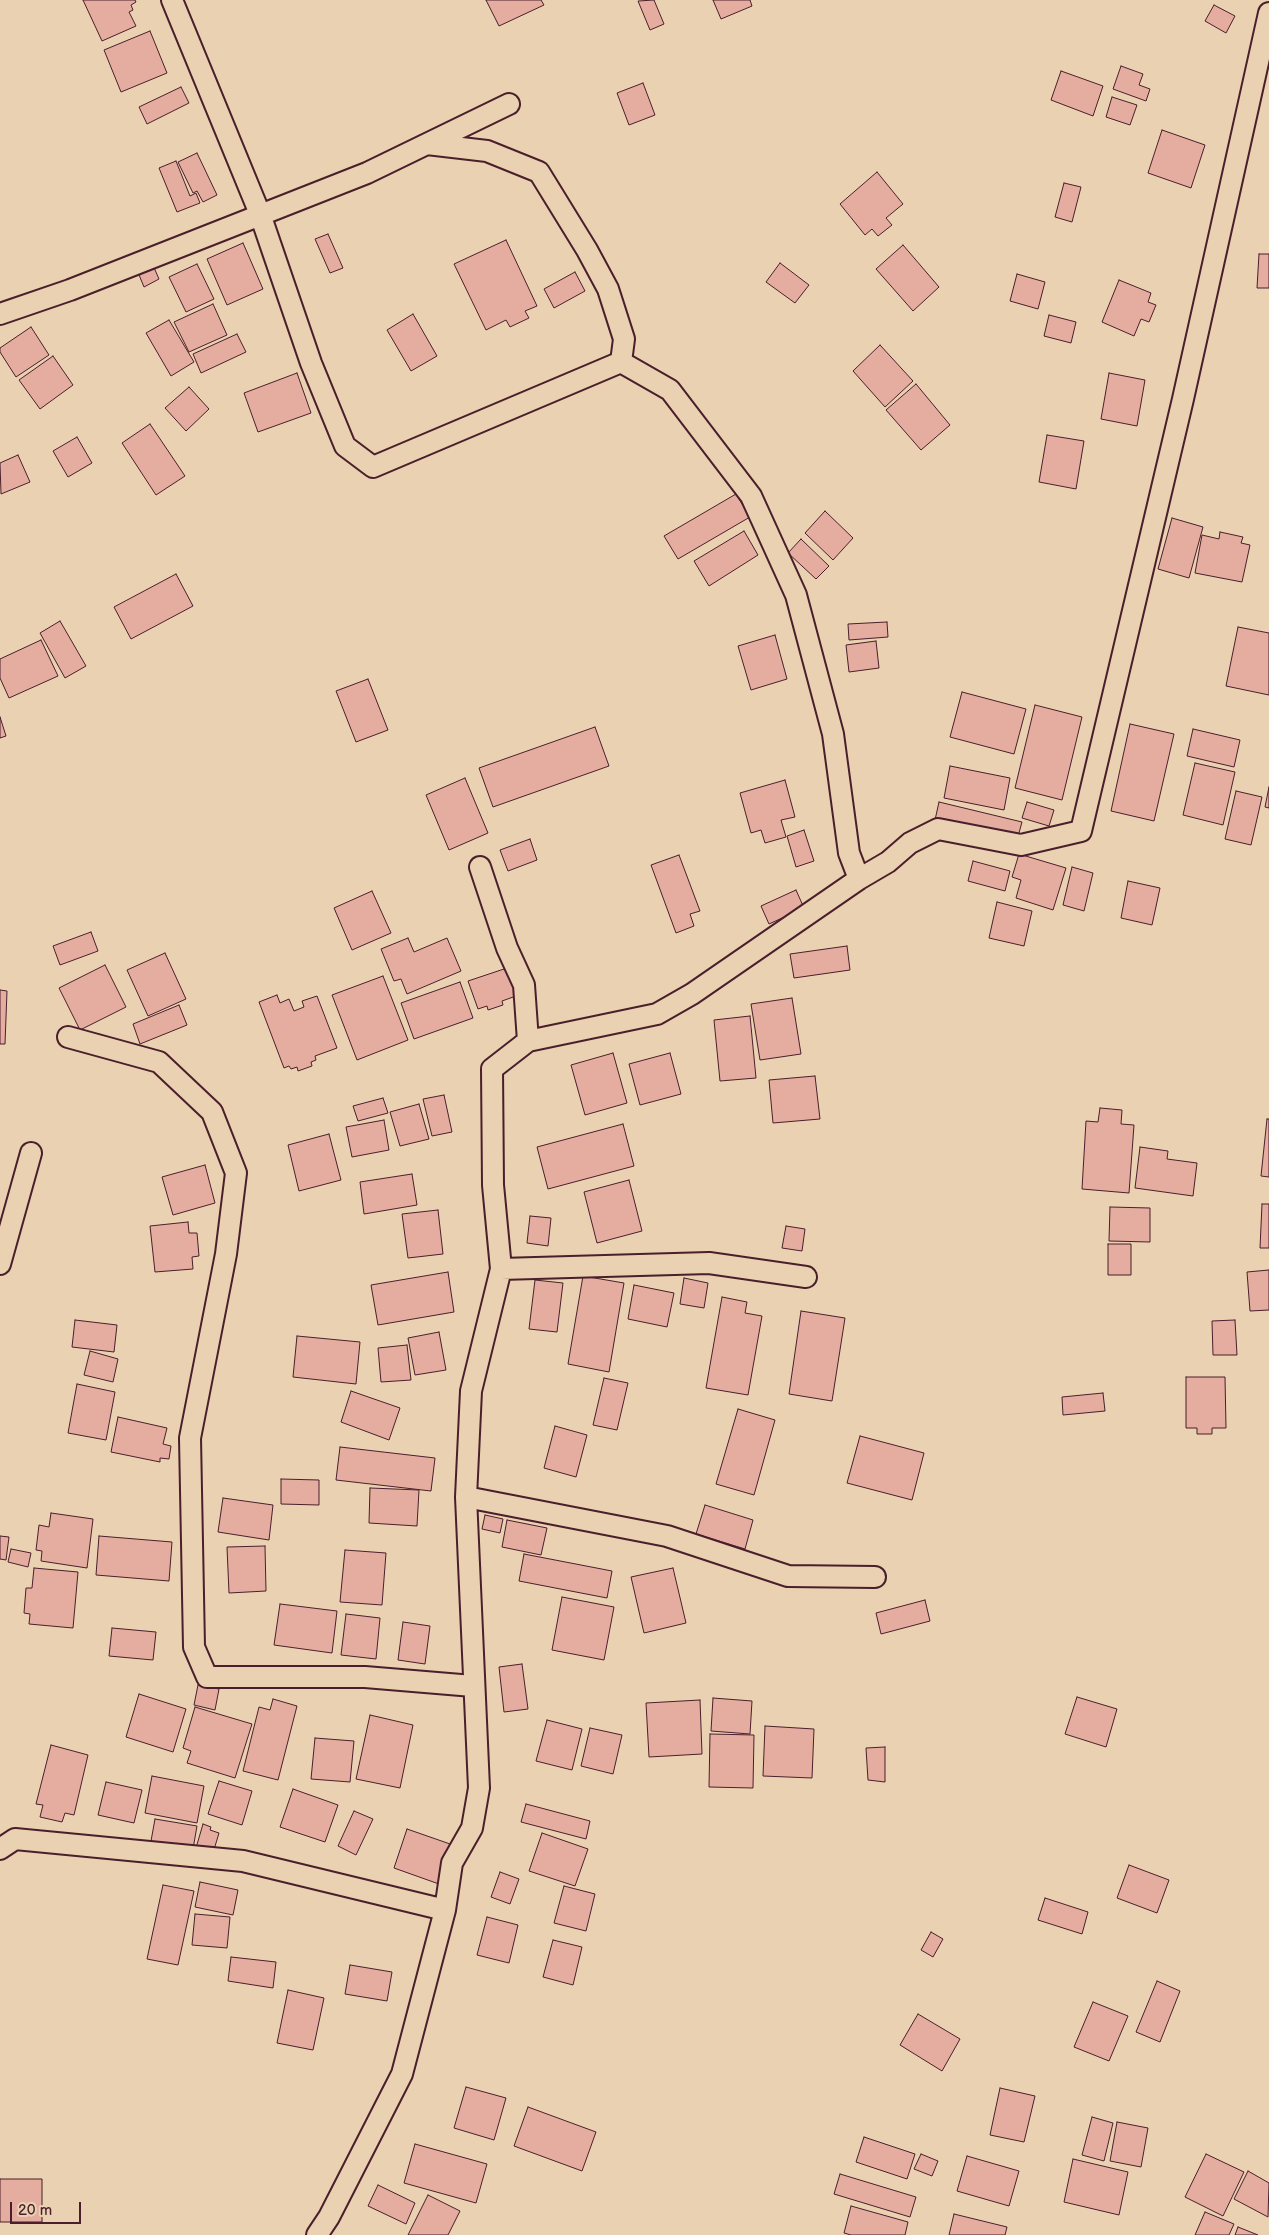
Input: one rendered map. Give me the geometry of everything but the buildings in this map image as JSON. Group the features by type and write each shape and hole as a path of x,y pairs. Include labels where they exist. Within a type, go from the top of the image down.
{"street":[{"path":"172,0 260,214 344,446 373,467 621,362"},
{"path":"317,2235 329,2217 402,2074 446,1910 452,1864 472,1828 479,1788 472,1686 466,1497 471,1391 501,1269 493,1185 492,1069 528,1041 657,1014 692,994 859,879 888,862 910,843 938,829 1021,845 1081,831 1183,399 1269,13"},
{"path":"0,314 70,290 367,173 510,104"},
{"path":"427,144 487,151 539,172 587,250 608,289 624,339 621,362"},
{"path":"621,362 670,390 755,505 796,595 833,734 850,853 859,879"},
{"path":"480,867 506,948 524,985 528,1041"},
{"path":"68,1037 159,1062 212,1112 236,1173 226,1254 190,1438 194,1647 207,1677 365,1677 472,1686"},
{"path":"0,1264 31,1154"},
{"path":"501,1269 709,1263 806,1277"},
{"path":"466,1497 667,1536 788,1576 875,1577"},
{"path":"0,1849 15,1839 243,1861 446,1910"}]}
